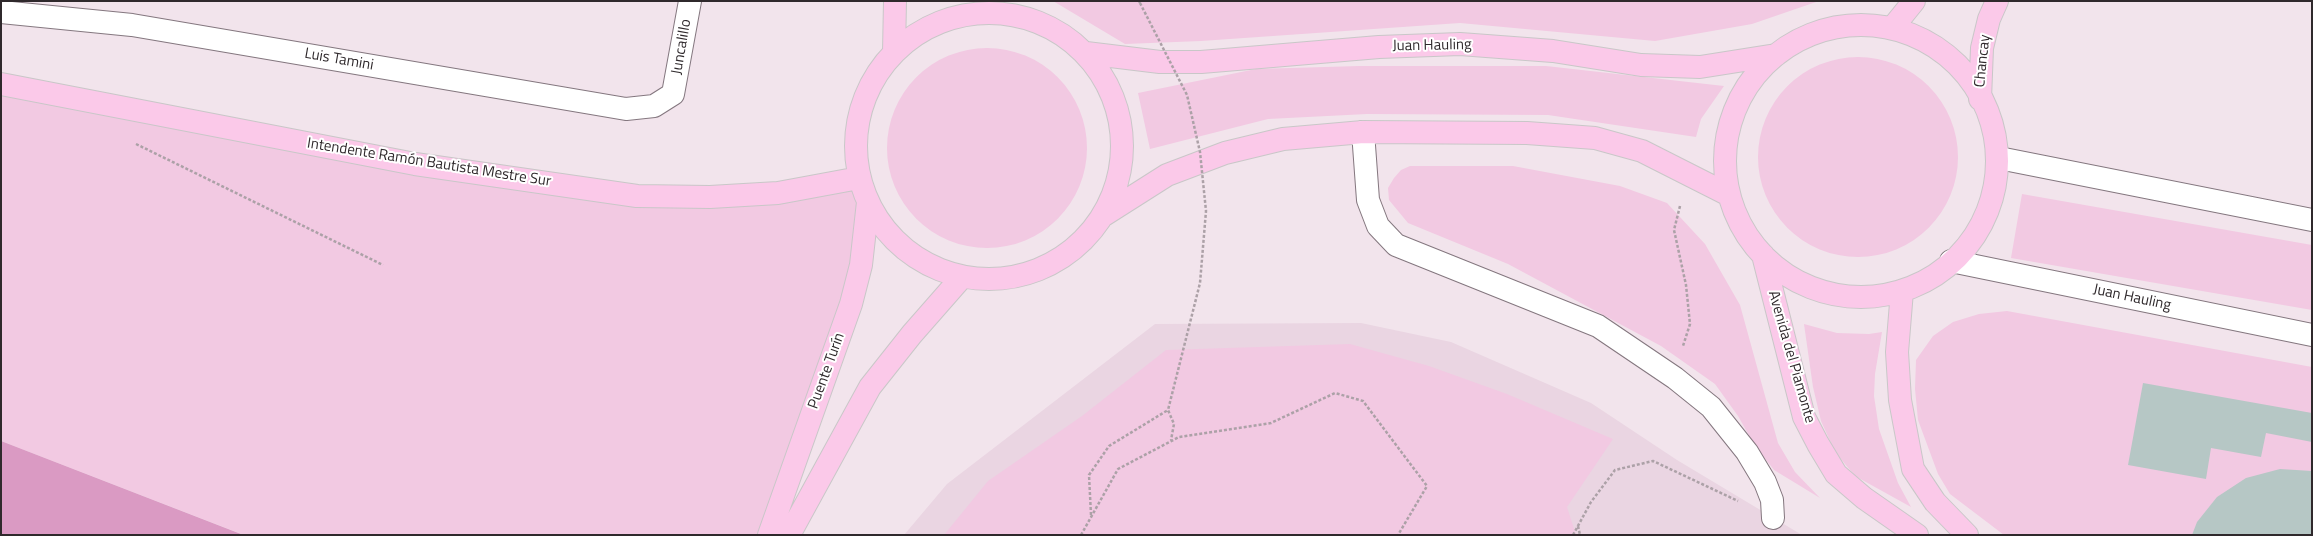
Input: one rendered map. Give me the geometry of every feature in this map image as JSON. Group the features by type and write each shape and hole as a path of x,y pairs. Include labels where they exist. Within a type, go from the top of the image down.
{"main road":[{"path":"894,52 895,1"},
{"path":"1013,1 1027,18"},
{"path":"1893,27 1914,1"},
{"name":"Chancay","path":"1980,100 1982,48 1989,19 1997,1"},
{"path":"998,13 1027,18 1059,32 1086,53 1107,82 1120,114 1124,148 1118,183 1104,215 1084,241 1058,261 1028,274 995,280 962,277 938,269 916,258 897,242 880,224 868,202 859,178 856,156 856,133 860,111 868,90 880,70 894,52 917,34 943,21 970,14 998,13"},
{"path":"1846,24 1893,27 1936,46 1966,73 1980,100 1991,115 1998,158 1992,202 1973,240 1952,262 1942,271 1902,291 1859,298 1816,290 1777,270 1762,254 1746,236 1727,194 1724,147 1736,102 1763,64 1801,37 1846,24"},
{"name":"Juan Hauling","path":"1086,53 1160,62 1201,62 1379,47 1460,44 1552,51 1641,64 1700,67 1776,55"},
{"name":"Intendente Ramón Bautista Mestre Sur","path":"1,84 415,164 637,196 710,196 778,193 859,178"},
{"path":"1104,215 1167,175 1225,153 1283,139 1363,132 1527,133 1594,138 1642,151 1727,194"},
{"name":"Puente Turín","path":"769,535 851,304 861,265 868,202"},
{"name":"Avenida del Piamonte","path":"1762,254 1804,417 1815,438 1836,474 1864,498 1917,535"},
{"path":"789,535 870,387 912,334 962,277"},
{"path":"1902,291 1897,352 1900,400 1913,469 1935,502 1967,535"}],"street":[{"name":"Juncalillo","path":"673,94 690,1"},
{"name":"Luis Tamini","path":"1,12 132,25 626,109 654,106 673,94"},
{"path":"1363,132 1368,200 1378,226 1396,245 1598,326 1668,374 1711,407 1747,452 1765,482 1772,500 1773,518"},
{"path":"1998,158 2312,220"},
{"name":"Juan Hauling","path":"1952,262 2312,335"}],"path":[{"path":"1139,2 1187,95 1200,152 1206,211 1200,283 1168,410 1174,424 1171,441"},
{"path":"129,140 383,265"},
{"path":"1668,374 1684,344 1690,324 1686,285 1674,230 1688,175"},
{"path":"1081,535 1118,469 1179,437 1271,423 1335,393 1363,401 1428,486 1398,535"},
{"path":"1091,516 1089,475 1110,446 1168,410"},
{"path":"1573,535 1591,502 1615,470 1653,461 1773,518"},
{"path":"1578,526 1580,535"}],"shaded area":[{"path":"1053,1 1819,1 1752,24 1655,41 1460,23 1201,41 1125,44"},
{"path":"997,48 1007,49 1034,59 1051,70 1065,84 1080,110 1086,128 1086,168 1076,195 1065,212 1051,226 1034,237 1007,247 977,248 967,247 940,237 923,226 909,212 898,195 888,168 887,138 888,128 898,101 909,84 923,70 940,59 967,49"},
{"path":"1858,57 1877,59 1896,65 1913,74 1929,86 1941,102 1950,119 1956,138 1958,157 1956,176 1950,195 1941,212 1929,228 1913,240 1896,249 1877,255 1858,257 1839,255 1820,249 1803,240 1787,228 1775,212 1766,195 1760,176 1758,157 1760,138 1766,119 1775,102 1787,86 1803,74 1820,65 1839,59"},
{"path":"1359,66 1546,66 1724,86 1701,119 1696,137 1548,115 1367,114 1268,119 1150,149 1138,93 1256,69"},
{"path":"1,84 637,196 859,178 868,202 861,265 769,535 244,535 1,441"},
{"path":"1410,166 1513,166 1620,186 1667,203 1705,244 1740,305 1778,443 1795,472 1820,498 1774,470 1755,446 1738,416 1715,384 1661,346 1508,264 1408,223 1389,200 1388,188 1401,170"},
{"path":"2022,194 2312,245 2312,310 2011,258"},
{"path":"2007,311 2312,367 2312,535 2004,535 1950,494 1938,474 1918,420 1915,389 1916,360 1933,336 1953,322 1979,314"},
{"path":"1361,323 1451,342 1591,403 1677,460 1802,535 904,535 947,484 1155,324"},
{"path":"1804,324 1837,333 1869,334 1882,332 1875,374 1874,396 1879,429 1898,483 1911,507 1855,476 1835,452 1821,421 1813,387"},
{"path":"1350,344 1429,366 1507,394 1613,439 1567,507 1576,535 944,535 988,481 1082,416 1166,350"},
{"path":"1,441 241,534 244,535 1,535"}],"building":[{"path":"2143,383 2312,413 2312,442 2266,433 2261,457 2211,448 2206,479 2128,465"},
{"path":"2280,469 2312,471 2312,535 2192,535 2197,522 2217,497 2246,478"}]}
